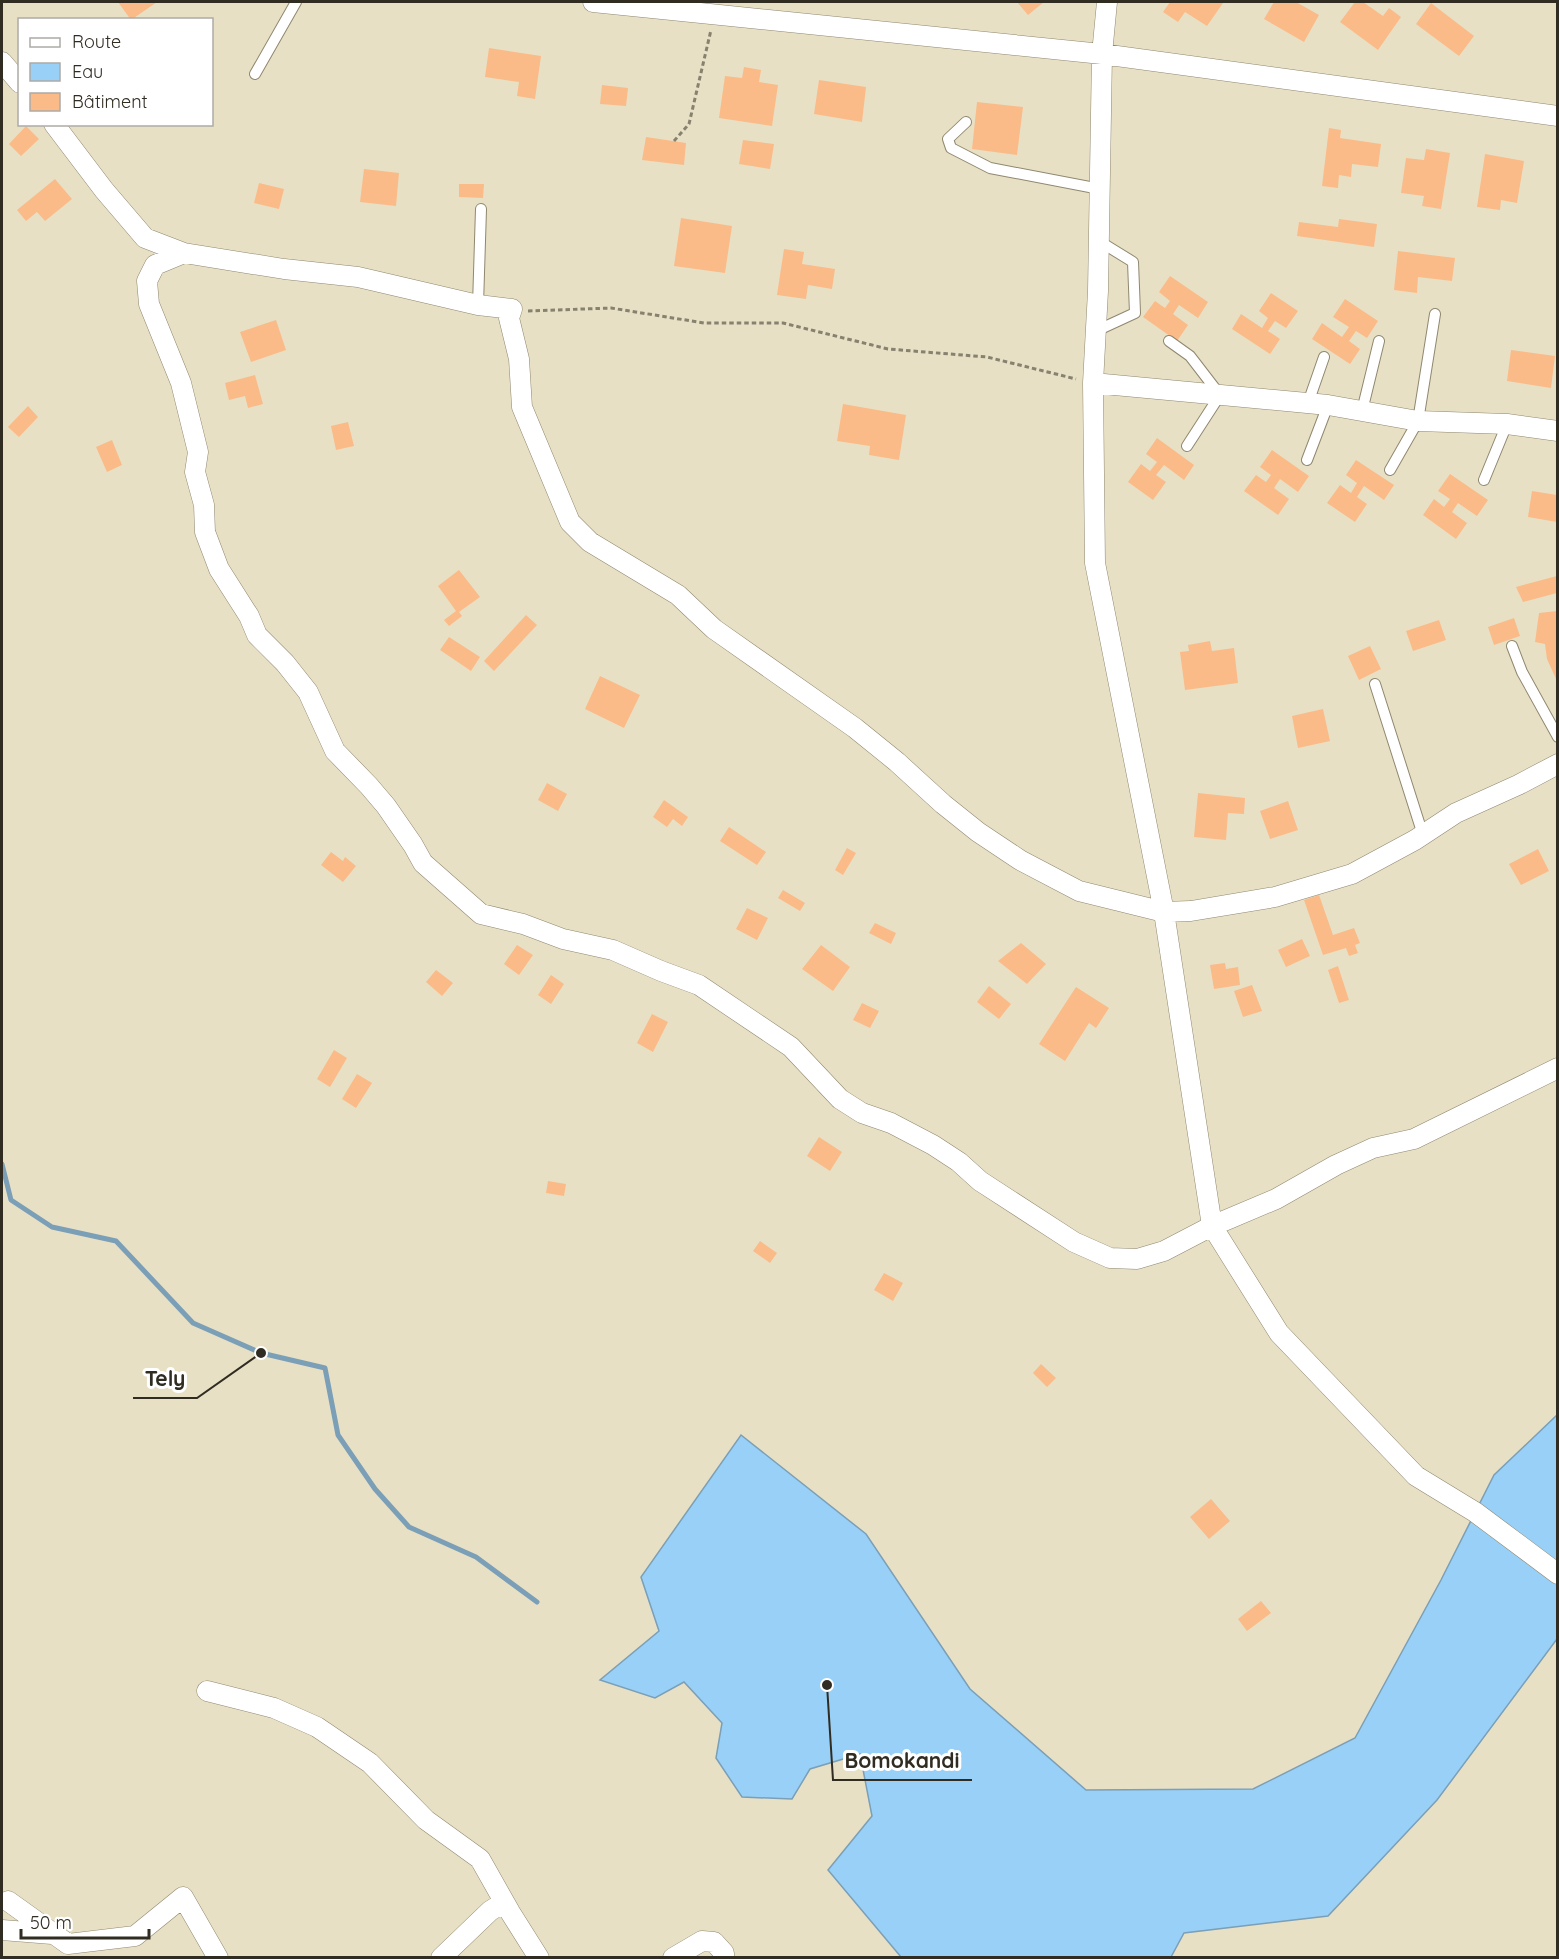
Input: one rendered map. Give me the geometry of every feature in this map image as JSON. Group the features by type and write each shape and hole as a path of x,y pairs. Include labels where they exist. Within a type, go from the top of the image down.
{"street":[{"path":"593,2 1102,54 1557,116"},
{"path":"1107,2 1102,54 1099,241 1093,383 1095,563 1164,912 1212,1226 1279,1333 1416,1476 1475,1512 1557,1574"},
{"path":"2,62 18,81"},
{"path":"57,126 104,190 145,238 184,254 358,277 478,305 512,309 509,318 519,359 522,407 570,522 590,542 678,595 714,629 855,728 943,804 1020,860 1079,891 1164,912 1218,907 1275,897 1352,874 1423,835 1456,813 1518,785 1557,764"},
{"path":"184,254 154,264 147,280 149,304 181,383 198,452 195,472 204,505 205,532 219,569 249,616 257,635 285,663 308,692 335,751 380,800 429,870 481,914 523,924 563,939 613,950 699,985 791,1047 840,1099 862,1113 891,1123 933,1145 959,1162 980,1181 1074,1242 1110,1258 1137,1259 1164,1251 1212,1226 1276,1199 1336,1165 1373,1148 1414,1139 1557,1068"},
{"path":"1093,383 1318,404 1418,421 1507,423 1557,431"},
{"path":"207,1691 285,1712 317,1727 370,1762 426,1820 480,1858 539,1958"},
{"path":"8,1901 68,1944 135,1936 183,1896 218,1958"},
{"path":"441,1958 489,1911 504,1902"},
{"path":"2,1930 54,1934"},
{"path":"673,1958 702,1941 714,1942 724,1953 724,1958"}],"lane":[{"path":"255,74 296,2"},
{"path":"966,122 948,139 951,148 990,168 1100,189"},
{"path":"478,305 481,210"},
{"path":"1096,331 1135,313 1133,262 1099,241"},
{"path":"1390,470 1418,421 1435,314"},
{"path":"1169,341 1190,356 1221,395 1187,446"},
{"path":"1362,411 1379,341"},
{"path":"1307,460 1324,357"},
{"path":"1484,480 1507,423"},
{"path":"1512,646 1522,672 1557,737"},
{"path":"1375,684 1423,835"}],"path":[{"path":"674,141 689,124 715,14"},
{"path":"512,309 537,311 611,308 704,323 783,323 888,349 987,357 1093,383"}],"water":[{"path":"1557,1415 1557,1639 1437,1800 1328,1916 1184,1933 1171,1957 901,1957 828,1870 872,1816 860,1754 810,1769 792,1799 742,1797 716,1758 722,1723 684,1682 655,1698 600,1680 659,1631 641,1577 741,1435 866,1534 970,1689 1086,1790 1253,1789 1355,1738 1441,1580 1494,1475"}],"building":[{"path":"118,2 157,2 134,18 130,18"},
{"path":"1017,2 1044,2 1028,15"},
{"path":"1170,2 1223,3 1207,26 1185,12 1178,22 1163,12"},
{"path":"1274,2 1296,2 1319,15 1304,42 1264,19"},
{"path":"1355,2 1363,2 1383,16 1389,8 1401,17 1378,50 1340,22"},
{"path":"1431,3 1474,36 1459,56 1416,24"},
{"path":"489,48 541,56 535,99 517,96 519,82 485,77"},
{"path":"744,67 761,70 759,82 778,85 772,126 719,118 725,76 742,78"},
{"path":"819,80 866,87 862,122 814,114"},
{"path":"602,85 628,88 626,106 600,104"},
{"path":"977,102 1023,107 1017,155 972,149"},
{"path":"26,126 39,139 21,156 9,144"},
{"path":"1329,128 1341,130 1340,138 1381,144 1378,167 1352,164 1351,177 1339,175 1338,188 1322,186"},
{"path":"646,137 686,143 684,165 642,160"},
{"path":"743,140 774,144 770,169 739,164"},
{"path":"1426,149 1450,153 1441,209 1422,206 1424,196 1401,193 1406,158 1424,160"},
{"path":"1485,154 1524,161 1517,203 1501,200 1500,210 1477,207"},
{"path":"364,169 399,173 396,206 360,202"},
{"path":"55,179 72,199 45,221 37,212 26,221 17,210"},
{"path":"259,183 284,189 279,209 254,203"},
{"path":"459,184 484,184 483,198 459,197"},
{"path":"681,218 732,226 725,273 674,266"},
{"path":"1339,219 1377,224 1374,247 1297,236 1299,222 1338,227"},
{"path":"784,249 804,252 802,264 835,269 832,289 808,285 806,299 777,295"},
{"path":"1398,251 1455,258 1452,281 1418,277 1417,293 1394,290"},
{"path":"1170,276 1208,302 1198,318 1179,305 1173,314 1188,325 1177,341 1143,317 1155,301 1165,308 1170,301 1159,292"},
{"path":"1271,293 1298,311 1286,328 1275,321 1268,331 1280,339 1270,354 1232,329 1241,314 1262,328 1268,318 1259,311"},
{"path":"1345,299 1378,321 1367,338 1356,331 1349,341 1360,349 1350,364 1312,339 1322,323 1342,337 1349,327 1333,317"},
{"path":"276,320 286,350 251,362 240,332"},
{"path":"1511,350 1555,356 1551,388 1507,381"},
{"path":"255,375 263,404 248,408 245,396 229,400 225,383"},
{"path":"843,404 906,415 899,460 869,455 870,446 837,441"},
{"path":"28,406 38,417 19,437 8,427"},
{"path":"348,422 354,446 336,450 331,426"},
{"path":"1157,438 1194,465 1184,480 1164,465 1156,475 1166,482 1153,500 1128,482 1141,464 1150,471 1157,462 1146,454"},
{"path":"112,440 122,465 107,472 96,447"},
{"path":"1272,450 1309,476 1298,492 1280,479 1274,488 1289,499 1278,515 1244,491 1256,475 1266,482 1271,475 1260,467"},
{"path":"1356,460 1394,485 1384,500 1364,486 1357,497 1367,504 1355,522 1327,503 1340,485 1351,493 1357,483 1346,475"},
{"path":"1450,474 1488,500 1477,516 1458,503 1452,512 1467,523 1456,539 1423,515 1434,499 1444,507 1450,499 1438,491"},
{"path":"1532,491 1557,495 1557,522 1528,517"},
{"path":"459,570 480,597 459,612 462,616 449,626 444,620 456,611 438,586"},
{"path":"1557,576 1557,593 1523,602 1516,587"},
{"path":"1557,611 1557,681 1547,659 1545,644 1535,642 1539,613"},
{"path":"526,615 537,625 494,671 484,661"},
{"path":"1514,618 1520,636 1494,645 1488,627"},
{"path":"1439,620 1446,640 1413,651 1406,631"},
{"path":"449,637 480,657 471,671 440,650"},
{"path":"1210,641 1212,651 1234,648 1238,683 1185,690 1180,652 1189,651 1188,645"},
{"path":"1370,646 1381,669 1359,680 1348,656"},
{"path":"600,676 640,695 624,728 585,709"},
{"path":"1323,709 1330,741 1298,748 1292,716"},
{"path":"547,783 567,794 558,811 538,800"},
{"path":"1198,793 1245,798 1244,814 1228,813 1226,840 1194,837"},
{"path":"664,800 688,817 682,826 673,819 667,827 653,817"},
{"path":"1288,801 1298,830 1270,839 1260,811"},
{"path":"729,827 766,852 757,865 720,841"},
{"path":"847,848 856,853 843,875 835,870"},
{"path":"1538,849 1549,871 1521,885 1509,864"},
{"path":"331,852 343,861 345,857 356,866 343,882 321,865"},
{"path":"783,890 805,903 800,911 778,898"},
{"path":"1319,895 1333,935 1354,928 1360,943 1355,945 1358,953 1349,956 1346,948 1323,955 1304,900"},
{"path":"747,908 768,918 757,940 736,929"},
{"path":"875,923 896,933 891,944 869,933"},
{"path":"1302,939 1310,956 1286,967 1278,950"},
{"path":"1021,943 1046,964 1027,984 998,961"},
{"path":"517,945 533,955 519,975 504,964"},
{"path":"821,945 850,967 833,991 802,969"},
{"path":"1225,963 1226,969 1238,967 1240,985 1214,989 1210,965"},
{"path":"1338,966 1349,1000 1339,1003 1328,970"},
{"path":"436,970 453,983 442,996 426,982"},
{"path":"551,975 564,984 551,1004 538,995"},
{"path":"1252,985 1262,1011 1243,1017 1234,991"},
{"path":"989,986 1011,1004 999,1019 977,1002"},
{"path":"1076,987 1109,1008 1096,1028 1089,1023 1065,1061 1039,1044"},
{"path":"862,1003 879,1011 870,1028 853,1020"},
{"path":"652,1014 668,1022 653,1052 637,1043"},
{"path":"334,1050 347,1058 330,1087 317,1079"},
{"path":"357,1074 372,1083 356,1108 342,1099"},
{"path":"819,1137 842,1152 830,1171 807,1156"},
{"path":"548,1181 566,1184 564,1196 546,1193"},
{"path":"760,1241 777,1253 770,1263 753,1251"},
{"path":"884,1273 903,1283 893,1301 874,1290"},
{"path":"1041,1364 1056,1378 1047,1387 1033,1373"},
{"path":"1211,1499 1230,1521 1209,1539 1190,1517"},
{"path":"1261,1601 1271,1613 1247,1631 1238,1619"}],"waterway":[{"path":"2,1164 11,1200 52,1227 116,1241 193,1323 261,1353 325,1368 338,1435 375,1489 409,1527 476,1557 537,1602"}],"place":[{"name":"Tely","path":"261,1353"},
{"name":"Bomokandi","path":"827,1685"}]}
